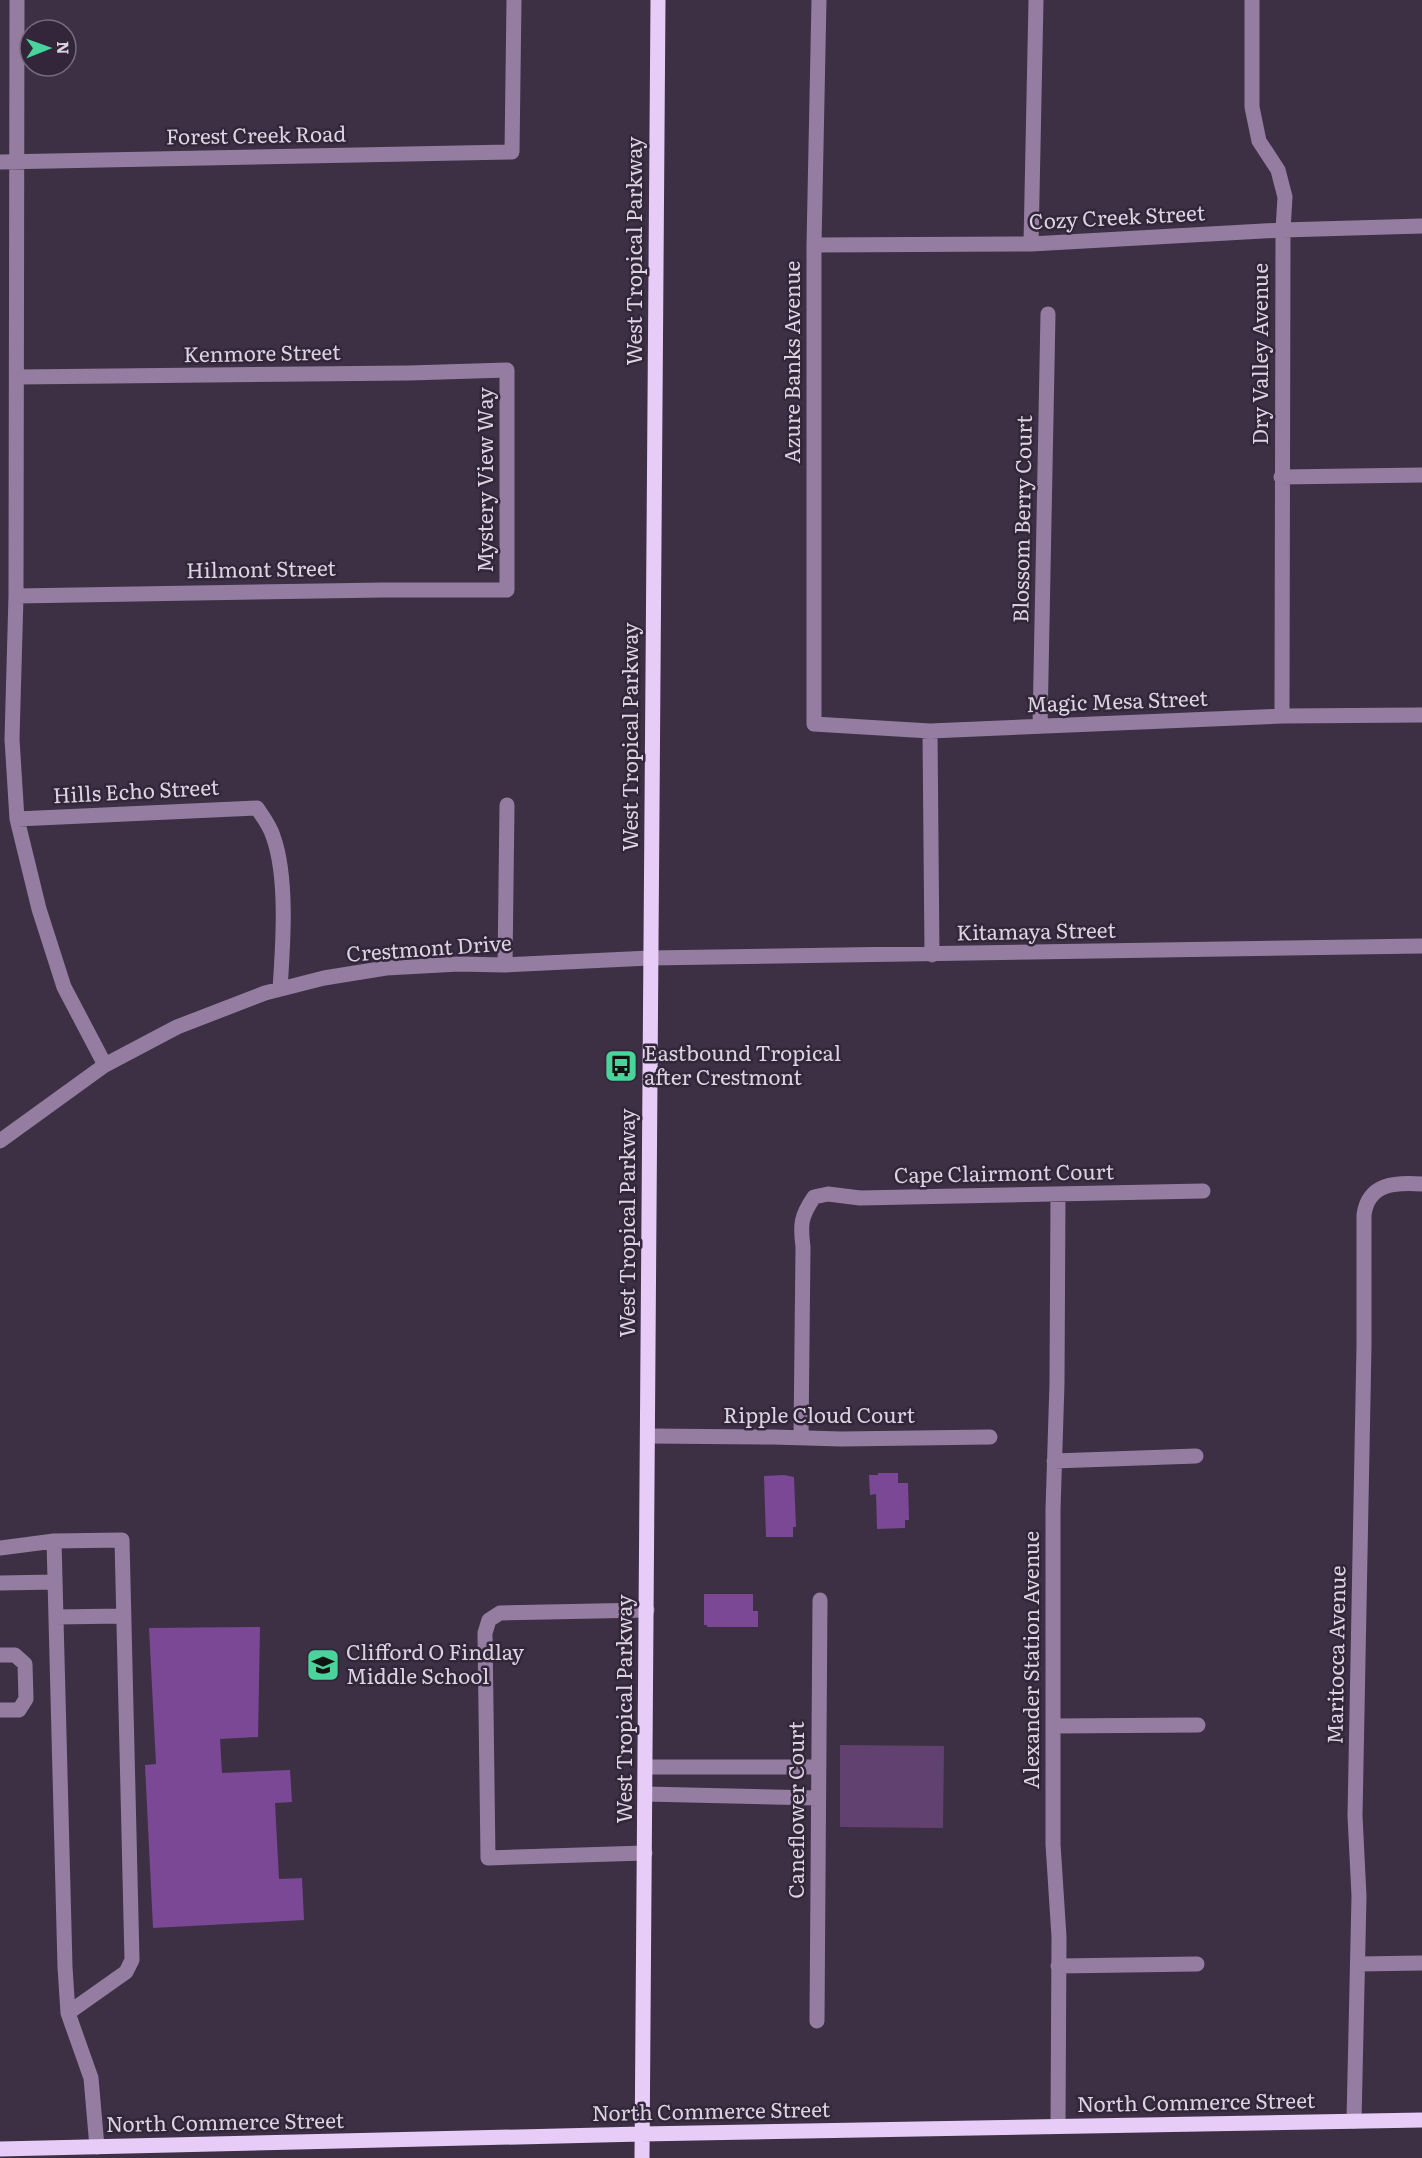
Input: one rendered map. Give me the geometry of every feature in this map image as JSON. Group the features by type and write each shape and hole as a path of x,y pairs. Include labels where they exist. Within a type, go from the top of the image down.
{"main road":[{"name":"West Tropical Parkway","path":"642,2158 658,0"},
{"name":"North Commerce Street","path":"0,2149 642,2134 1422,2120"}],"street":[{"path":"17,0 16,596 12,739 18,819 39,909 64,987 105,1065"},
{"name":"Forest Creek Road","path":"0,162 512,152 514,0"},
{"name":"Azure Banks Avenue","path":"814,724 814,245 819,0"},
{"path":"1031,244 1036,0"},
{"name":"Dry Valley Avenue","path":"1252,0 1252,107 1259,141 1278,170 1285,197 1281,477 1282,716"},
{"name":"Cozy Creek Street","path":"814,245 1031,244 1283,230 1422,226"},
{"name":"Blossom Berry Court","path":"1040,726 1048,314"},
{"name":"Kenmore Street","path":"17,377 507,370"},
{"name":"Mystery View Way","path":"507,370 507,590"},
{"path":"1281,477 1422,475"},
{"name":"Hilmont Street","path":"16,596 507,590"},
{"name":"Magic Mesa Street","path":"814,724 930,731 1282,716 1422,716"},
{"path":"930,731 932,955"},
{"path":"506,965 507,805"},
{"name":"Hills Echo Street","path":"18,819 257,808 273,836 279,866 284,945 280,989"},
{"name":"Kitamaya Street","path":"650,958 1422,946"},
{"name":"Crestmont Drive","path":"0,1141 105,1065 177,1027 265,993 324,978 386,968 650,958"},
{"name":"Maritocca Avenue","path":"1354,2121 1359,1896 1355,1816 1364,1369 1364,1215 1369,1198 1388,1185 1399,1182 1422,1184"},
{"name":"Cape Clairmont Court","path":"801,1438 803,1247 801,1222 814,1197 828,1194 860,1198 1203,1191"},
{"name":"Alexander Station Avenue","path":"1058,1194 1053,1726 1053,1844 1059,1937 1058,2126"},
{"name":"Ripple Cloud Court","path":"648,1436 841,1440 990,1437"},
{"path":"1054,1461 1196,1456"},
{"path":"0,1548 54,1541 122,1540 132,1960 126,1972 68,2013"},
{"path":"54,1541 68,2013 91,2078 97,2147"},
{"path":"0,1584 55,1582"},
{"name":"Caneflower Court","path":"817,2021 820,1600"},
{"path":"645,1853 489,1858 484,1633 489,1620 501,1613 647,1610"},
{"path":"56,1617 123,1616"},
{"path":"0,1655 15,1655 25,1664 26,1699 19,1710 0,1710"},
{"path":"1053,1726 1198,1725"},
{"path":"646,1767 818,1767"},
{"path":"645,1794 817,1798"},
{"path":"1358,1964 1422,1963"},
{"path":"1058,1966 1197,1964"}],"shaded area":[{"path":"840,1745 944,1746 943,1828 840,1827"}],"building":[{"path":"878,1473 898,1473 898,1483 908,1483 909,1520 905,1520 905,1528 877,1529 876,1494 870,1495 869,1475 878,1475"},
{"path":"764,1476 794,1477 796,1527 793,1527 793,1537 766,1537"},
{"path":"704,1594 753,1594 753,1611 758,1611 758,1627 707,1627 704,1625"},
{"path":"260,1627 258,1737 220,1739 222,1773 290,1770 292,1802 275,1803 279,1879 302,1878 304,1920 153,1928 145,1765 156,1764 149,1628"}],"place":[{"name":"Eastbound Tropical after Crestmont","path":"621,1066"},
{"name":"Clifford O Findlay Middle School","path":"323,1665"}]}
